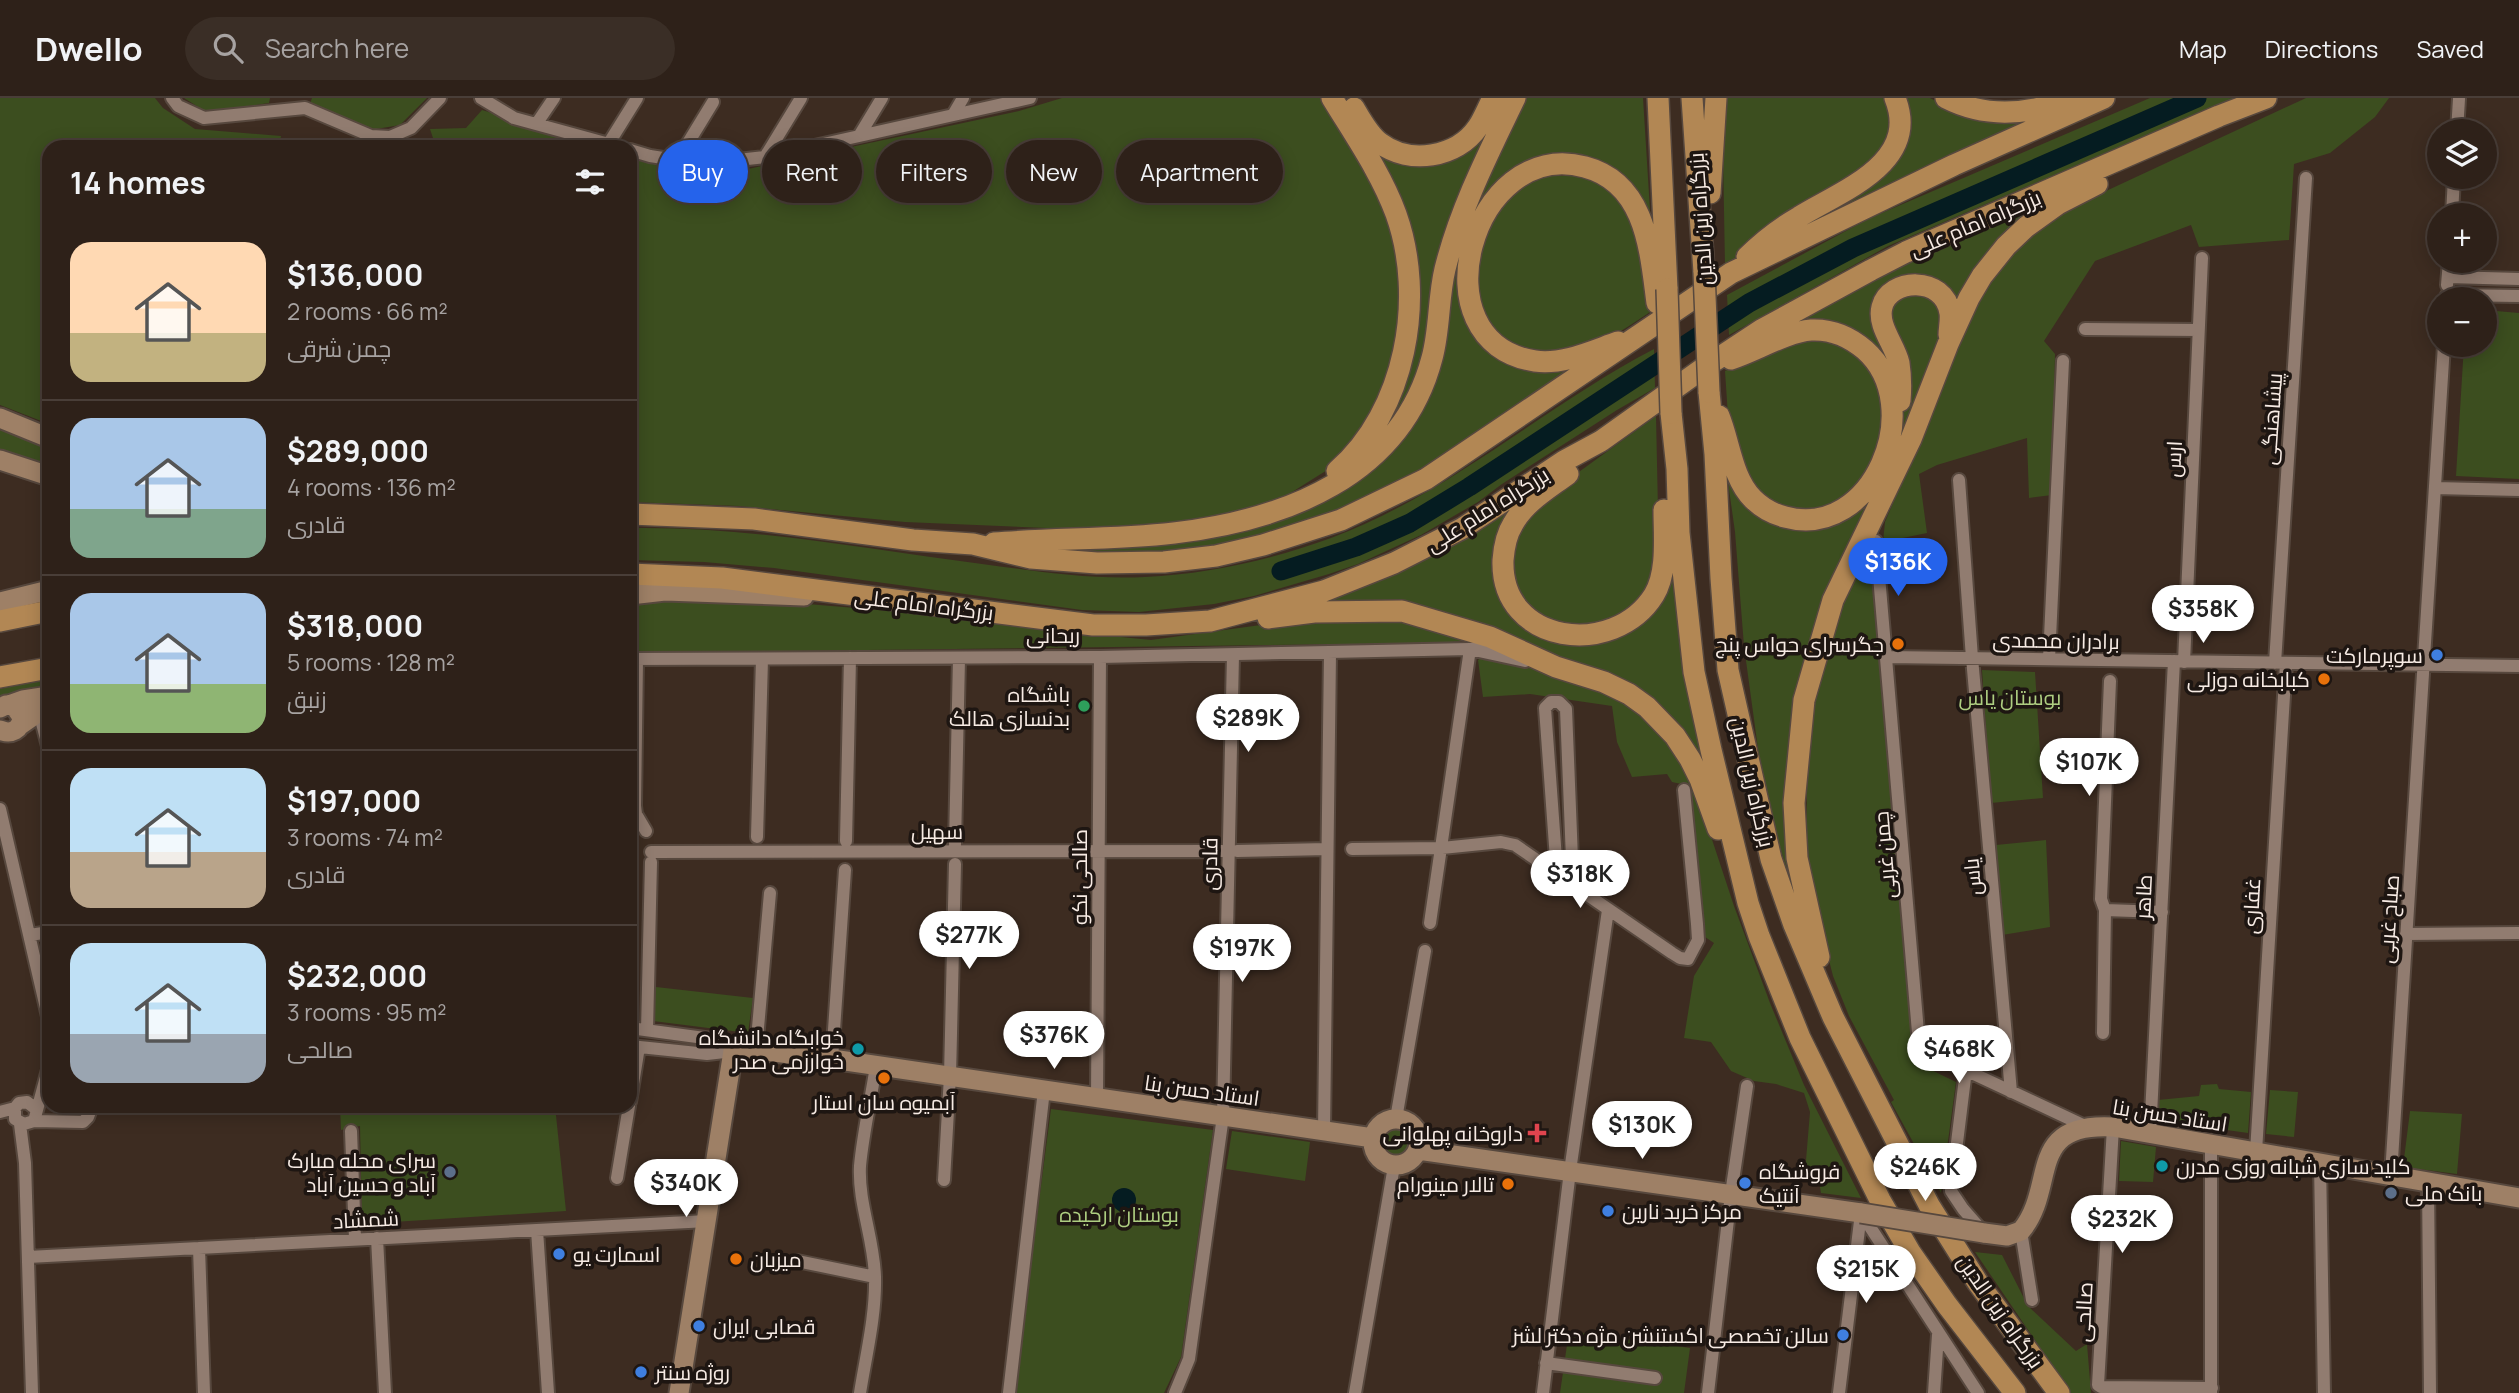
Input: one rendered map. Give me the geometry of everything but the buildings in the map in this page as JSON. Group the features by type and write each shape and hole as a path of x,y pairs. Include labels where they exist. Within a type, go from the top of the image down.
{"highway":[{"path":"1294,504 1340,469 1358,451 1375,426 1392,389 1404,351 1409,319 1409,283 1397,216 1377,172 1332,98"},
{"path":"1349,98 1363,123 1379,143 1403,156 1426,156 1447,150 1477,129 1493,98"},
{"path":"637,514 754,519 913,540 973,544 1171,534 1213,528 1258,517 1325,491 1361,467 1400,429 1419,395 1432,358 1445,272 1453,240 1483,164 1515,98"},
{"name":"بزرگراه زین الدین","path":"1658,98 1662,296 1670,351 1679,533 1694,672 1748,903 1776,983 1800,1038 1880,1200 1917,1263 2015,1393"},
{"name":"بزرگراه زین الدین","path":"1692,98 1728,670 1771,859 1794,925 1833,1017 1929,1205 1978,1283 2059,1393"},
{"path":"1704,272 1716,98"},
{"path":"1731,273 1760,244 1783,227 1855,186 1888,159 1898,133 1899,120 1895,98"},
{"path":"1946,98 1962,106 1998,114 2028,111 2071,98"},
{"path":"973,544 1031,558 1097,563 1164,562 1216,556 1304,533 1374,506 1426,479 1731,273 1931,175 2104,98"},
{"name":"بزرگراه امام علی","path":"637,574 722,578 1093,625 1210,621 1324,591 1394,563 1463,528 1564,461 1601,442 1761,330 1906,252 2266,98"},
{"path":"1833,1017 1797,858 1794,803 1804,701 1833,600 1911,439 1969,298 2000,253 2026,227 2058,204 2143,164 2219,116"},
{"path":"1643,334 1564,360 1536,361 1506,351 1482,328 1469,299 1468,263 1482,222 1504,189 1516,178 1533,170 1565,163 1600,172 1619,184 1637,208 1662,296"},
{"path":"1709,392 1746,492 1768,510 1790,518 1823,519 1854,502 1877,472 1899,406 1901,388 1897,357 1881,319 1882,305 1890,294 1902,287 1916,284 1933,287 1943,297 1950,313 1948,344"},
{"path":"1702,369 1754,352 1802,331 1818,330 1838,334 1857,343 1882,369 1891,393 1893,426"},
{"path":"1601,442 1570,473 1531,502 1507,534 1503,568 1508,593 1516,608 1543,628 1575,635 1609,630 1637,615 1655,594 1665,540 1664,498 1677,469"},
{"path":"1210,621 1270,618 1326,611 1402,611 1490,637 1556,667 1604,682 1629,694 1647,707 1675,736 1690,759 1748,903"},
{"path":"0,621 42,612"},
{"path":"0,677 42,669"}],"main road":[{"path":"0,418 42,435"},
{"path":"0,460 42,474"},
{"path":"637,594 664,591 870,596"},
{"path":"0,602 42,592"},
{"path":"5,706 23,700 42,705"},
{"path":"5,706 20,713 22,717 7,731"},
{"path":"7,731 42,709"},
{"name":"استاد حسن بنا","path":"733,1051 756,1050 832,1059 1373,1138"},
{"path":"679,1393 733,1051"},
{"path":"1396,1119 1409,1123 1419,1135 1418,1150 1409,1162 1394,1166 1380,1159 1373,1146 1373,1138 1381,1125 1396,1119"},
{"name":"استاد حسن بنا","path":"2021,1231 2033,1207 2046,1162 2055,1147 2069,1133 2087,1127 2113,1127 2519,1198"},
{"path":"1418,1150 1984,1233 2007,1236 2021,1231"}],"street":[{"path":"172,98 178,106 204,118 305,108 371,136 390,137 411,128 440,98"},
{"path":"481,98 514,118 597,140"},
{"path":"537,123 554,98"},
{"path":"617,140 637,98"},
{"path":"775,140 801,98"},
{"path":"859,136 882,98"},
{"path":"953,115 963,98"},
{"path":"841,140 1030,98"},
{"path":"2458,119 2459,99"},
{"path":"690,140 713,102"},
{"path":"637,152 658,157"},
{"name":"پیشاهنگی","path":"2280,663 2306,178"},
{"name":"ارس","path":"2179,662 2202,258"},
{"path":"2448,273 2448,287"},
{"path":"2448,277 2519,279"},
{"path":"2497,296 2519,296"},
{"path":"2085,329 2198,330"},
{"name":"صباح غربی","path":"2391,1175 2443,357"},
{"path":"2049,659 2063,361"},
{"name":"یاس","path":"1959,480 1972,658 2011,1092"},
{"path":"2434,488 2519,489"},
{"name":"چمن غربی","path":"1876,541 1919,1044 1922,1049 1966,1070"},
{"path":"1430,923 1470,649 1484,646 1490,637"},
{"name":"ریحانی","path":"637,660 1100,657 1470,649 1556,667"},
{"path":"1324,1131 1330,653"},
{"name":"قادری","path":"1189,1359 1223,1116 1233,655"},
{"name":"صالحی نکو","path":"1097,1098 1100,657"},
{"name":"برادران محمدی","path":"1887,657 2519,666"},
{"path":"955,844 959,658"},
{"path":"757,837 762,659"},
{"path":"846,841 850,659"},
{"name":"طاهر","path":"2150,1134 2179,662"},
{"name":"غفاری","path":"2256,1152 2280,663"},
{"path":"2103,1033 2105,910 2101,899 2110,681"},
{"path":"1557,873 1545,708 1551,702 1559,702 1566,709 1573,884"},
{"path":"1352,849 1442,848 1501,842 1515,845 1680,958 1688,958 1698,940 1684,790"},
{"path":"0,809 42,989"},
{"path":"637,811 646,831"},
{"path":"1237,851 1328,849"},
{"name":"سهیل","path":"647,1030 651,857 1222,851"},
{"path":"944,1180 950,1076 954,864"},
{"path":"832,1059 845,870"},
{"path":"756,1050 770,893"},
{"path":"1543,1393 1570,1171 1608,910"},
{"path":"2105,910 2162,912"},
{"path":"30,935 42,933"},
{"path":"2406,934 2519,933"},
{"path":"1396,1119 1425,951"},
{"path":"637,1029 712,1039 733,1051"},
{"path":"637,1047 707,1054 733,1051"},
{"path":"860,1393 875,1277 860,1166 876,1066"},
{"path":"1984,1233 1951,1191 1966,1070 2087,1127"},
{"path":"32,1393 25,1115 42,1082"},
{"path":"1709,1393 1731,1194 1747,1086"},
{"path":"1009,1393 1044,1090"},
{"path":"0,1114 83,1122 89,1113"},
{"path":"617,1178 628,1113"},
{"name":"صالحی","path":"2113,1127 2099,1387 2211,1390"},
{"path":"351,1131 355,1239"},
{"path":"2211,1144 2211,1390"},
{"path":"2320,1163 2324,1393"},
{"path":"1355,1393 1394,1166"},
{"path":"2428,1181 2430,1393"},
{"path":"1861,1213 1978,1393"},
{"path":"1839,1393 1861,1213"},
{"name":"شمشاد","path":"28,1257 707,1220"},
{"path":"537,1230 548,1393"},
{"path":"2021,1231 2032,1300"},
{"path":"377,1238 385,1393"},
{"path":"200,1248 204,1393"},
{"path":"797,1261 875,1277"},
{"path":"1934,1393 1938,1335"},
{"path":"1175,1393 1189,1359"},
{"path":"1186,1393 1189,1359"},
{"path":"1546,1363 1655,1378"}],"green space":[{"path":"0,98 155,98 163,108 195,129 281,136 280,140 42,140 42,421 0,405"},
{"path":"184,98 270,98 269,103 206,112"},
{"path":"312,98 427,98 400,125 353,133 306,115"},
{"path":"1062,98 1320,98 1344,125 1387,204 1406,299 1382,399 1332,467 1281,499 1216,520 1097,530 905,522 739,506 637,502 637,157 658,161 658,203 748,203 748,169 762,166 762,203 862,203 862,145 876,142 876,203 992,203 992,140 884,140 1019,111"},
{"path":"1338,98 1345,98 1361,130 1433,163 1499,98 1423,372 1380,445 1411,266"},
{"path":"1519,98 1643,98 1651,226 1630,188 1530,165 1462,266 1498,352 1600,353 1400,483 1336,512 1247,542 1146,554 999,546 1215,532 1393,445 1448,279"},
{"path":"1722,98 1889,98 1894,121 1876,163 1785,221 1725,266"},
{"path":"1902,98 1930,98 1957,112 2092,98 1861,197 1759,251 1882,172"},
{"path":"2150,98 2234,98 1888,246 1729,335 1727,295 1870,218"},
{"path":"2306,98 2389,98 2375,117 2330,153 2294,164 2289,240 2199,247 2191,225 2095,261 2044,341 2055,354 2052,495 2029,498 2027,438 1937,465 1919,474 1927,533 1883,542 1885,522 1974,304 2008,259 2036,230 2091,198"},
{"path":"482,110 582,140 434,140 430,129 466,128"},
{"path":"1532,176 1596,176 1636,215 1653,310 1596,344 1564,355 1532,355 1515,347 1486,326 1472,268 1497,206"},
{"path":"2090,183 1988,257 1804,672 1797,906 1774,826 1759,756 1744,646 1735,532 1721,432 1748,499 1830,521 1894,435 1860,340 1768,339 1872,277"},
{"path":"2497,311 2519,313 2519,479 2456,476 2463,357 2497,357"},
{"path":"1816,334 1866,355 1889,414 1869,477 1833,509 1785,512 1747,485 1728,416 1725,371 1795,337"},
{"path":"1654,349 1655,388 1502,484 1478,502 1421,535 1358,564 1254,596 1214,604 1139,612 1082,610 774,568 637,560 637,528 674,528 850,545 1084,576 1125,578 1169,575 1239,565 1308,546 1374,520 1456,474 1613,372"},
{"path":"1656,416 1659,557 1640,604 1601,629 1539,621 1510,583 1516,529 1554,490"},
{"path":"0,426 42,444 42,466 0,452"},
{"path":"1569,468 1520,507 1499,582 1556,635 1644,615 1668,517 1717,810 1673,722 1494,634 1312,602"},
{"path":"1877,529 1887,731 1912,990 1913,1057 1917,1063 1956,1082 1941,1193 1891,1102 1894,1100 1849,1016 1833,976 1806,870 1808,711 1842,599"},
{"path":"735,598 964,617 1041,629 1151,640 1335,615 1382,614 1483,639 1440,643 637,653 637,600"},
{"path":"1482,657 1550,671 1576,681 1634,706 1657,728 1692,779 1770,1003 1804,1085 1861,1198 1821,1193 1818,1176 1805,1172 1810,1112 1804,1093 1776,1084 1754,1081 1731,1071 1711,1042 1684,1038 1694,976 1714,943 1702,935 1686,785 1672,782 1667,774 1632,777 1617,742 1612,706 1530,694 1483,697 1478,660"},
{"name":"بوستان یاس","path":"1982,670 2035,672 2043,798 1991,803"},
{"path":"42,680 42,693 0,701 0,689"},
{"path":"2046,840 2050,927 2002,935 1996,845"},
{"path":"656,987 753,998 748,1033 653,1021"},
{"path":"2217,1084 2219,1089 2251,1092 2248,1133 2155,1120 2158,1100 2199,1096 2201,1085"},
{"path":"2270,1090 2298,1092 2294,1137 2266,1134"},
{"name":"بوستان ارکیده","path":"1051,1109 1213,1130 1181,1357 1164,1393 1014,1393"},
{"path":"2410,1111 2462,1114 2457,1174 2403,1167"},
{"path":"340,1113 556,1113 566,1211 362,1224 360,1126 341,1130"},
{"path":"1396,1124 1409,1129 1414,1142 1409,1155 1396,1160 1383,1155 1378,1142 1383,1129"},
{"path":"1232,1131 1310,1142 1305,1181 1226,1169"},
{"path":"2121,1141 2156,1147 2153,1182 2119,1181"},
{"path":"1975,1252 2002,1255 2028,1306 2076,1351 2087,1344 2091,1393 2071,1393"},
{"path":"1569,1331 1690,1348 1684,1393 1560,1393"}],"water":[{"path":"1124,1188 1133,1191 1136,1200 1133,1209 1124,1212 1115,1209 1112,1200 1115,1191"}],"waterway":[{"path":"1281,571 1356,547 1410,523 1749,303 1853,248 2197,98"}],"place":[{"name":"جگرسرای حواس پنج","path":"1898,644"},
{"name":"سوپرمارکت","path":"2437,655"},
{"name":"کبابخانه دوزلی","path":"2324,679"},
{"name":"باشگاه بدنسازی هالک","path":"1084,706"},
{"name":"خوابگاه دانشگاه خوارزمی صدر","path":"858,1049"},
{"name":"آبمیوه سان استار","path":"884,1078"},
{"name":"داروخانه پهلوانی","path":"1537,1133"},
{"name":"کلید سازی شبانه روزی مدرن","path":"2162,1166"},
{"name":"سرای محله مبارک آباد و حسین آباد","path":"450,1172"},
{"name":"فروشگاه آنتیک","path":"1745,1183"},
{"name":"تالار مینورام","path":"1508,1184"},
{"name":"بانک ملی","path":"2391,1193"},
{"name":"مرکز خرید نارین","path":"1608,1211"},
{"name":"اسمارت یو","path":"559,1254"},
{"name":"میزبان","path":"736,1259"},
{"name":"قصابی ایران","path":"699,1326"},
{"name":"سالن تخصصی اکستنشن مژه دکتر لشز","path":"1843,1335"},
{"name":"روژه سنتر","path":"641,1372"}]}
